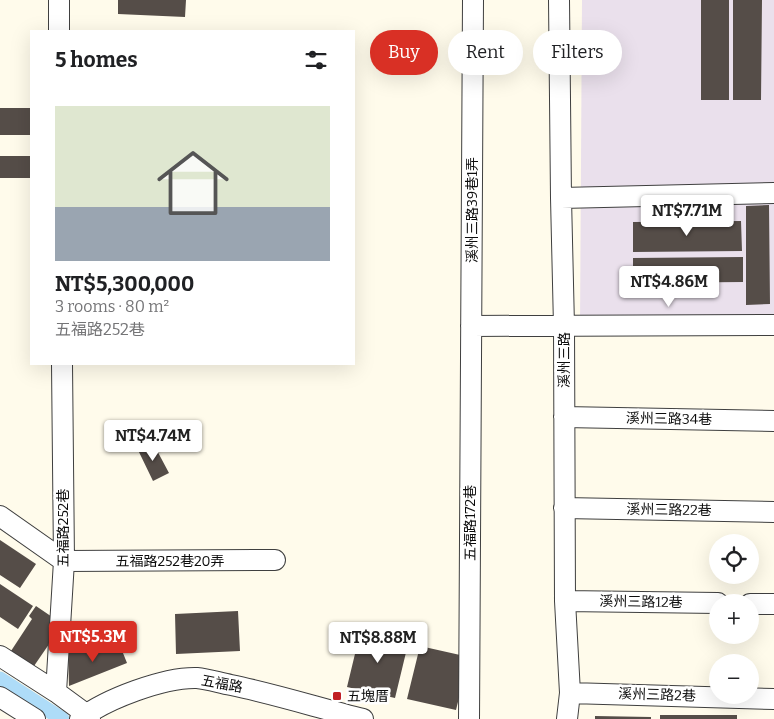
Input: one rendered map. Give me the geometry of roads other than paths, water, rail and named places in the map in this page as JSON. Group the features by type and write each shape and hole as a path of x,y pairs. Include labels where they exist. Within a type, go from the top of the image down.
{"street":[{"path":"59,0 59,30"},
{"name":"溪州三路39巷1弄","path":"471,326 473,0"},
{"name":"溪州三路","path":"559,0 564,326 565,601 570,693 567,719"},
{"path":"561,198 774,193"},
{"path":"471,326 774,325"},
{"name":"五福路172巷","path":"470,719 471,326"},
{"name":"五福路252巷","path":"56,692 64,562 62,365"},
{"name":"溪州三路34巷","path":"564,418 774,421"},
{"name":"溪州三路22巷","path":"564,508 774,512"},
{"path":"0,516 64,562"},
{"name":"五福路252巷20弄","path":"64,562 275,560"},
{"name":"溪州三路12巷","path":"565,601 709,603"},
{"path":"759,604 774,604"},
{"path":"0,656 56,692 85,717"},
{"name":"五福路","path":"85,717 127,694 162,682 197,678 259,691 338,716 363,719"},
{"name":"溪州三路2巷","path":"570,693 774,699"},
{"path":"0,696 35,719"}],"waterway":[{"path":"0,679 62,719"}],"place":[{"name":"五塊厝","path":"337,696"}]}
